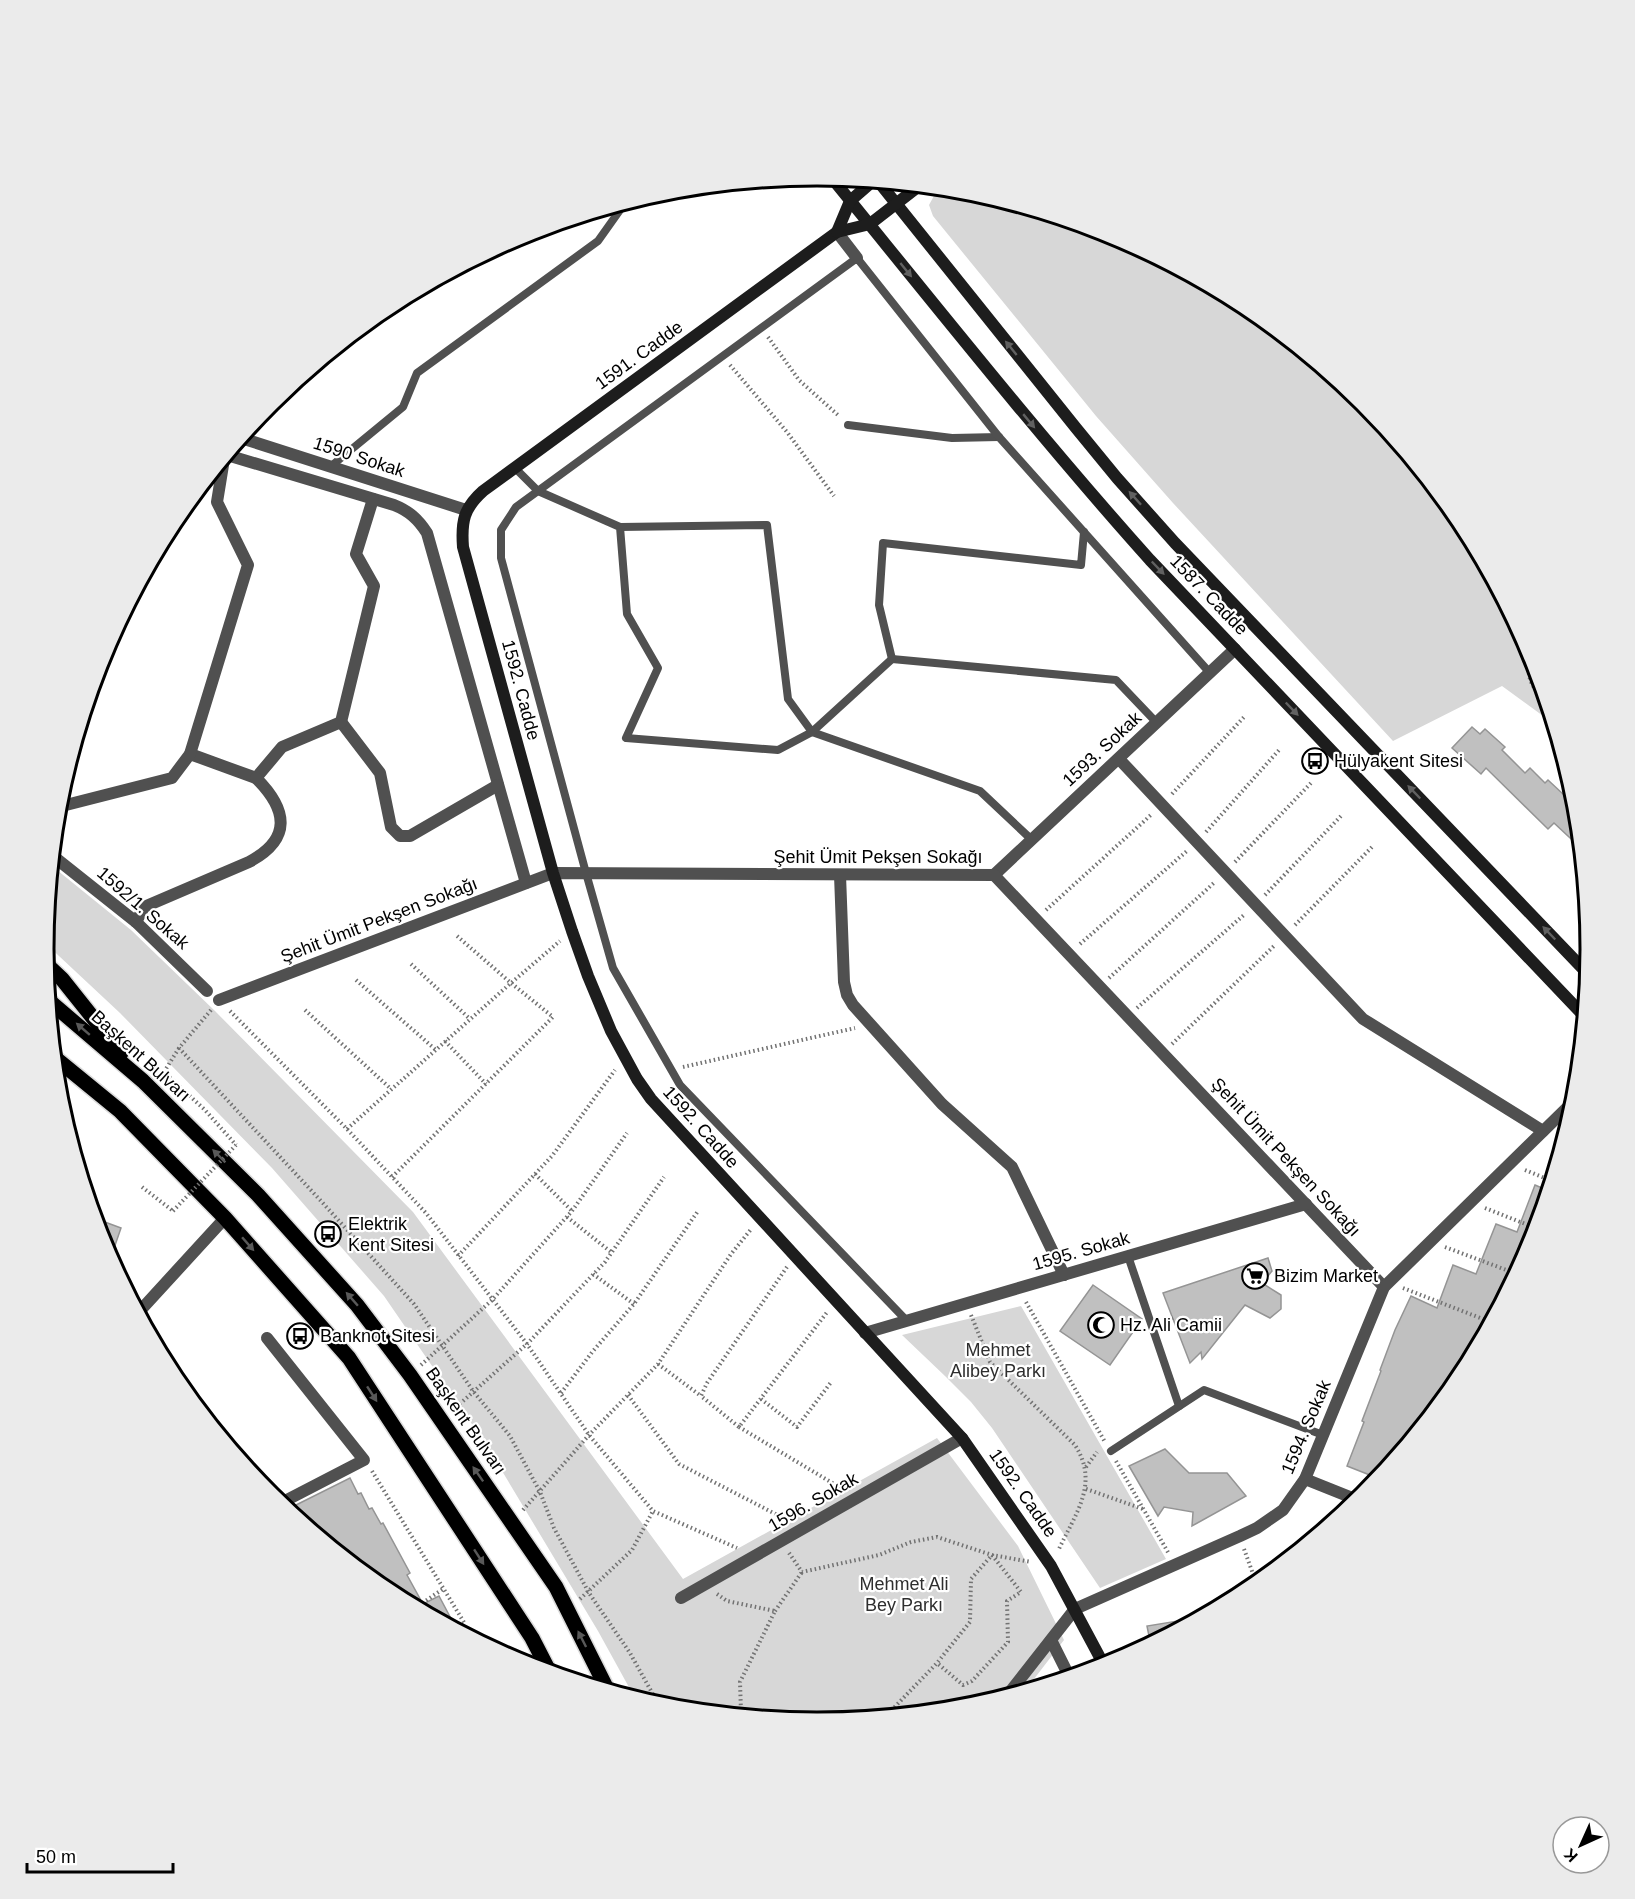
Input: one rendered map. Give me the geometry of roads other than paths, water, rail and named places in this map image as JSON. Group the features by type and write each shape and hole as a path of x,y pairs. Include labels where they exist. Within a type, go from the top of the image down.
{"main road":[{"name":"1587. Cadde","path":"839,187 1087,490 1150,560 1578,1010"},
{"path":"837,232 850,201 865,188"},
{"name":"1587. Cadde","path":"884,190 1124,486 1175,543 1580,966"},
{"path":"837,232 870,224 911,192"},
{"name":"1591. Cadde","path":"466,510 483,491 837,232"},
{"name":"1592. Cadde","path":"466,510 463,524 463,547 553,873 599,1005 624,1057 651,1099 962,1438 1051,1566 1101,1658"},
{"path":"55,972 143,1081"},
{"name":"Başkent Bulvarı","path":"57,1008 143,1081 266,1203 357,1305 410,1375 556,1587 604,1682"},
{"path":"64,1065 120,1111 225,1218 349,1358 532,1638 544,1662"},
{"path":"65,1076 120,1111"}],"street":[{"path":"837,232 857,258"},
{"name":"1590 Sokak","path":"248,440 466,510"},
{"path":"234,457 373,498 405,510 413,515 427,533 526,883"},
{"path":"68,804 172,778 190,754 248,565 217,502 222,473"},
{"path":"341,722 375,586 356,554 373,498"},
{"name":"1593. Sokak","path":"994,875 1235,649"},
{"path":"256,778 282,747 341,722"},
{"path":"341,722 380,773 391,827 400,836 410,837 498,785"},
{"path":"136,922 144,907 249,862 270,847 278,835 281,819 278,805 270,792 256,778 190,754"},
{"path":"1119,759 1363,1019 1543,1131"},
{"name":"1592/1. Sokak","path":"60,861 136,922 207,991"},
{"name":"Şehit Ümit Pekşen Sokağı","path":"219,1000 553,873 994,875 1306,1204 1386,1285"},
{"path":"840,875 844,982 847,995 870,1025 942,1104 1012,1167 1064,1275"},
{"name":"1594. Sokak","path":"1014,1687 1075,1609 1240,1536 1283,1510 1305,1479 1386,1285 1563,1112"},
{"name":"1595. Sokak","path":"865,1333 1306,1204"},
{"path":"143,1307 225,1218"},
{"path":"267,1338 364,1461 288,1499"},
{"name":"1596. Sokak","path":"681,1598 962,1438"},
{"path":"1305,1479 1349,1497"},
{"path":"1051,1640 1066,1671"}],"lane":[{"path":"330,467 403,407 417,373 598,241 618,213"},
{"path":"908,1321 680,1085 613,968 501,558 501,530 516,507 857,258 999,437 1210,673"},
{"path":"848,425 952,438 999,437"},
{"path":"515,468 538,491 620,527 767,525 788,699 812,732 980,791 1032,840"},
{"path":"620,527 627,614 658,668 626,738 778,750 812,732 892,659 1116,680 1157,723"},
{"path":"892,659 879,605 883,543 1081,565 1084,532"},
{"path":"1128,1256 1179,1406"},
{"path":"1111,1451 1204,1390 1323,1435"}],"place":[{"name":"Hülyakent Sitesi","path":"1315,761"},
{"name":"Elektrik Kent Sitesi","path":"328,1234"},
{"name":"Bizim Market","path":"1255,1276"},
{"name":"Hz. Ali Camii","path":"1101,1325"},
{"name":"Banknot Sitesi","path":"300,1336"}],"park label":[{"name":"Mehmet Alibey Parkı","path":"998,1360"},
{"name":"Mehmet Ali Bey Parkı","path":"904,1594"}]}
